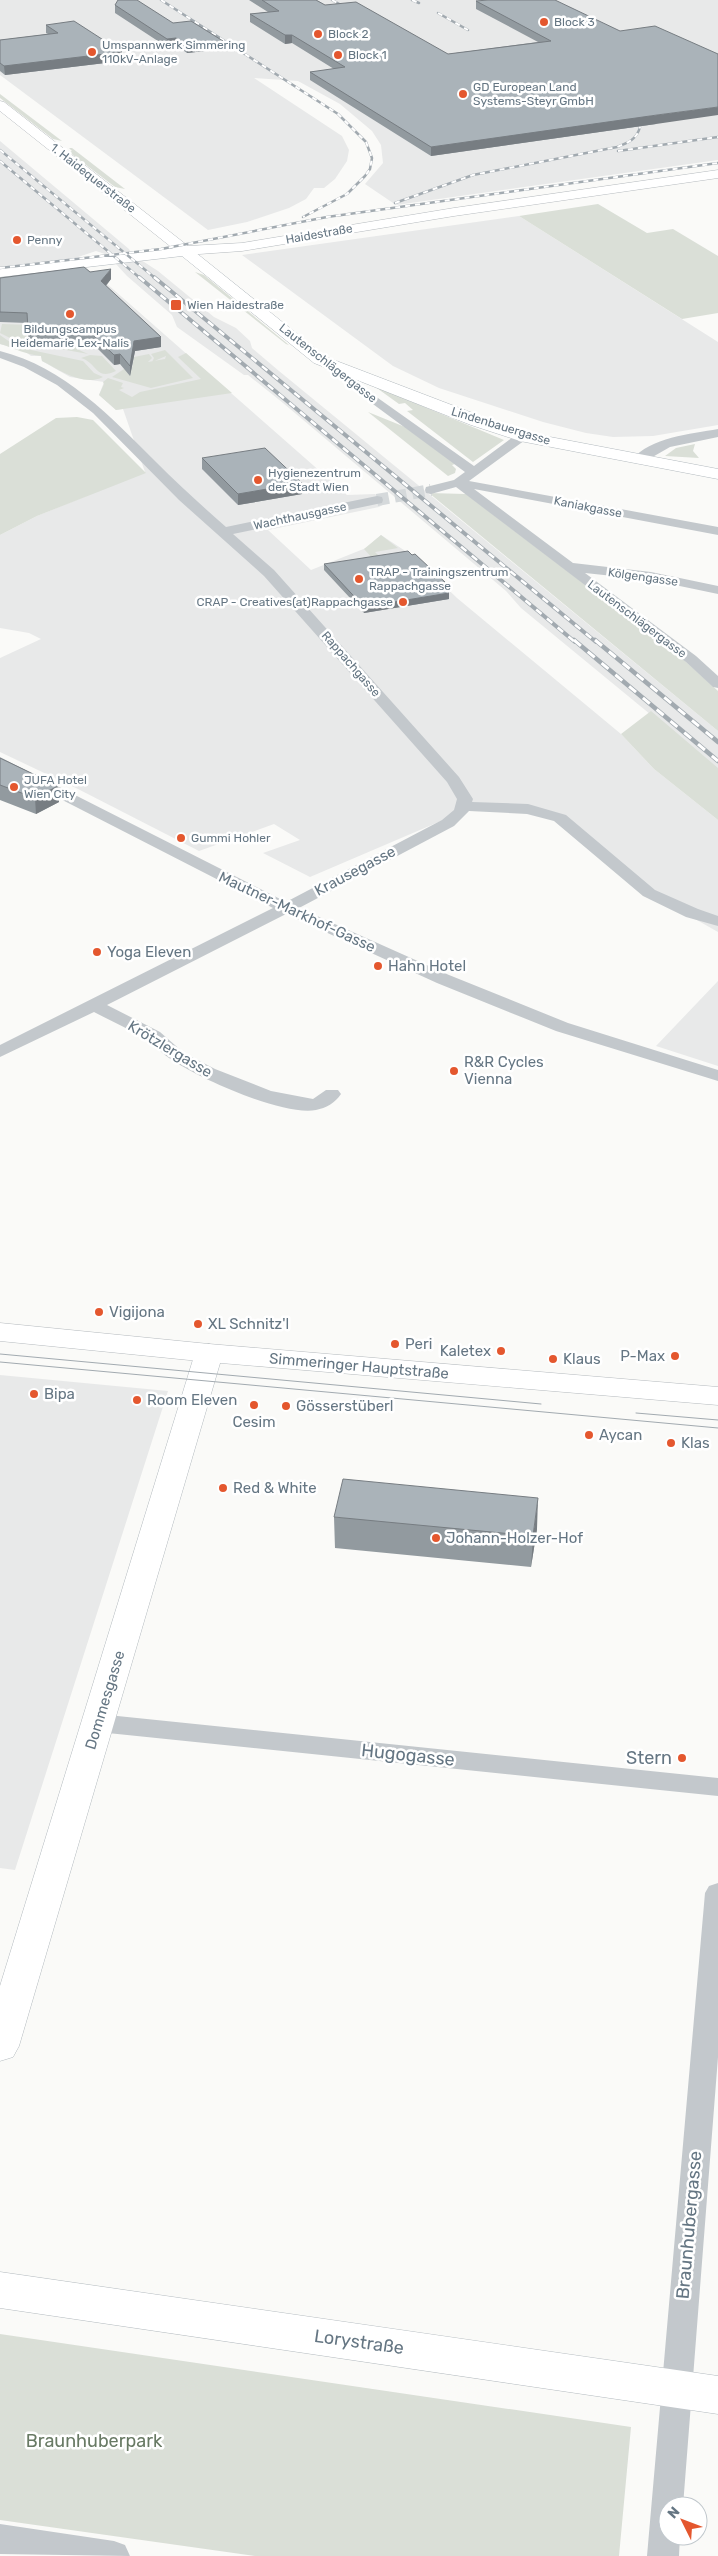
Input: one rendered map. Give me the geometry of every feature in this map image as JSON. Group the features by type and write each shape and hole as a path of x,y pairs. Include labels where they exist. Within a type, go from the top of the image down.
{"main road":[{"name":"1. Haidequerstraße","path":"0,105 185,251"},
{"name":"Haidestraße","path":"0,273 185,251 242,247 454,212 718,174"},
{"name":"Lautenschlägergasse","path":"185,251 320,360"},
{"name":"Lindenbauergasse","path":"320,360 477,421 526,437 718,474"},
{"name":"Simmeringer Hauptstraße","path":"0,1332 209,1353 718,1396"},
{"name":"Dommesgasse","path":"0,2046 209,1353"},
{"name":"Lorystraße","path":"0,2290 676,2387 718,2395"}],"street":[{"name":"Rappachgasse","path":"0,354 41,372 80,396 223,532 269,573 454,780 465,799 464,806"},
{"name":"Lautenschlägergasse","path":"320,360 474,472"},
{"path":"638,460 652,448 683,439 718,433"},
{"path":"431,490 458,483 526,437"},
{"name":"Lautenschlägergasse","path":"458,483 691,659 718,684"},
{"name":"Kaniakgasse","path":"458,483 718,531"},
{"name":"Wachthausgasse","path":"223,532 377,500"},
{"name":"Kölgengasse","path":"568,567 651,576 718,590"},
{"name":"Mautner-Markhof-Gasse","path":"0,762 284,908 498,1003 562,1027 718,1076"},
{"path":"464,806 528,808 560,818 649,893 665,902 718,921"},
{"name":"Krausegasse","path":"0,1052 284,908 448,822 464,806"},
{"name":"Krötzlergasse","path":"94,1005 160,1041 180,1058 229,1083 300,1104 314,1105 324,1101 332,1094"},
{"name":"Hugogasse","path":"98,1723 718,1787"},
{"name":"Braunhubergasse","path":"663,2556 718,1893"},
{"path":"0,2539 114,2556"}],"shaded area":[{"path":"0,0 718,0 718,160 396,205 365,184 383,163 381,145 372,131 340,104 298,81 254,78 342,136 349,150 347,161 335,179 324,188 314,188 306,199 289,208 247,222 208,230 0,75"},
{"path":"0,141 130,251 105,254 96,251 69,260 69,262 0,269"},
{"path":"519,216 718,342 718,425 653,436 613,437 586,433 543,422 439,388 393,366 242,255"},
{"path":"141,260 158,271 214,317 236,328 250,341 252,348 279,371 718,731 718,770 521,608 506,591 283,403 248,375 244,375 177,327 172,315 127,276 115,263"},
{"path":"84,266 106,283 347,495 375,494 386,503 379,507 268,530 311,570 366,548 381,535 416,558 457,598 621,734 654,769 718,820 718,932 649,893 560,818 476,806 310,877 263,853 300,840 274,824 199,851 78,789 0,752 0,658 41,639 29,633 0,628 0,535 37,516 145,472 123,409 116,410 99,395 104,382 70,377 42,361 41,356 31,356 23,350 0,344 0,277"},
{"path":"718,981 718,1066 656,1046"},
{"path":"0,1375 168,1391 15,1870 0,1868"}],"green space":[{"path":"0,94 62,141 53,139 0,98"},
{"path":"69,148 72,148 125,189 115,187 69,152 72,151"},
{"path":"598,204 647,233 673,229 718,256 718,313 682,319 519,216"},
{"path":"195,272 204,275 289,345 286,344"},
{"path":"2,324 31,325 40,334 25,328 21,329 27,333 26,339 12,339 0,333"},
{"path":"0,335 17,347 83,361 94,373 103,377 88,380 64,373 42,361 41,356 0,344"},
{"path":"28,341 63,342 72,346 79,343 88,346 79,350 88,354 28,343"},
{"path":"165,350 193,378 151,388 112,377 124,369 132,368 134,357 149,354 152,358 148,362 154,358 151,354"},
{"path":"186,353 232,393 116,410 99,395 104,384 103,382 108,378 123,383 121,387 124,388 119,390 132,397 140,392 201,379 178,357"},
{"path":"90,355 102,356 116,371 109,374 100,373 87,360 81,358"},
{"path":"374,386 504,440 473,462 407,411 413,410 405,403 399,404"},
{"path":"368,412 405,427 455,464 452,465 456,469 455,473 448,476"},
{"path":"77,417 93,420 146,473 37,516 0,535 0,454 56,418"},
{"path":"695,444 693,451 699,458 665,456 676,448"},
{"path":"429,493 466,494 683,659 718,691 718,731"},
{"path":"381,535 398,548 375,552 382,559 374,560 364,549"},
{"path":"651,711 718,768 718,820 654,769 621,734"},
{"name":"Braunhuberpark","path":"0,2334 631,2427 619,2556 255,2556 0,2520"}],"building":[{"path":"118,0 137,0 173,23 191,21 223,41 187,45 176,38 167,39 115,5"},
{"path":"262,0 316,0 325,5 356,2 448,54 551,41 476,1 555,0 620,31 655,26 718,54 718,107 431,147 310,72 345,67 292,35 285,35 250,14 279,11"},
{"path":"74,21 122,52 4,66 0,63 0,40 58,33 46,25"},
{"name":"Bildungscampus Heidemarie Lex-Nalis","path":"84,267 90,272 111,269 101,281 161,337 134,341 130,366 120,354 114,355 88,330 28,329 27,313 0,312 0,278"},
{"path":"265,448 302,483 238,494 202,458"},
{"path":"408,551 412,555 415,554 445,582 439,583 449,593 364,607 324,564"},
{"path":"0,758 58,786 35,798 0,785"},
{"path":"343,1479 538,1498 533,1536 334,1517"}],"tunnel":[{"path":"377,500 431,490"}],"tram line":[{"path":"0,1354 541,1404"},
{"path":"0,1362 718,1428"},
{"path":"636,1413 718,1420"}],"railway":[{"path":"161,0 338,114 366,142 372,158 370,169 365,176 347,194 303,217"},
{"path":"332,0 350,10"},
{"path":"412,0 419,3"},
{"path":"438,13 468,30"},
{"path":"395,203 473,175 617,147 632,140 639,131 640,127 631,115"},
{"path":"618,151 718,137"},
{"path":"0,150 125,253"},
{"path":"0,161 112,255"},
{"path":"125,253 161,249 327,217 718,163"},
{"path":"112,255 125,253"},
{"path":"125,253 155,278"},
{"path":"0,268 112,255"},
{"path":"112,255 140,278"},
{"path":"139,277 575,642"},
{"path":"154,277 596,642"},
{"path":"574,640 718,761"},
{"path":"595,640 718,742"}],"place":[{"name":"Block 3","path":"544,22"},
{"name":"Block 2","path":"318,34"},
{"name":"Umspannwerk Simmering 110kV-Anlage","path":"92,52"},
{"name":"Block 1","path":"338,55"},
{"name":"GD European Land Systems-Steyr GmbH","path":"463,94"},
{"name":"Penny","path":"17,240"},
{"name":"Wien Haidestraße","path":"176,305"},
{"name":"Bildungscampus Heidemarie Lex-Nalis","path":"70,314"},
{"name":"Hygienezentrum der Stadt Wien","path":"258,480"},
{"name":"TRAP - Trainingszentrum Rappachgasse","path":"359,579"},
{"name":"CRAP - Creatives(at)Rappachgasse","path":"403,602"},
{"name":"JUFA Hotel Wien City","path":"14,787"},
{"name":"Gummi Hohler","path":"181,838"},
{"name":"Yoga Eleven","path":"97,952"},
{"name":"Hahn Hotel","path":"378,966"},
{"name":"R&R Cycles Vienna","path":"454,1071"},
{"name":"Vigijona","path":"99,1312"},
{"name":"XL Schnitz'l","path":"198,1324"},
{"name":"Peri","path":"395,1344"},
{"name":"Kaletex","path":"501,1351"},
{"name":"P-Max","path":"675,1356"},
{"name":"Klaus","path":"553,1359"},
{"name":"Bipa","path":"34,1394"},
{"name":"Room Eleven","path":"137,1400"},
{"name":"Cesim","path":"254,1405"},
{"name":"Gösserstüberl","path":"286,1406"},
{"name":"Aycan","path":"589,1435"},
{"name":"Klas","path":"671,1443"},
{"name":"Red & White","path":"223,1488"},
{"name":"Johann-Holzer-Hof","path":"436,1538"},
{"name":"Stern","path":"682,1758"}]}
